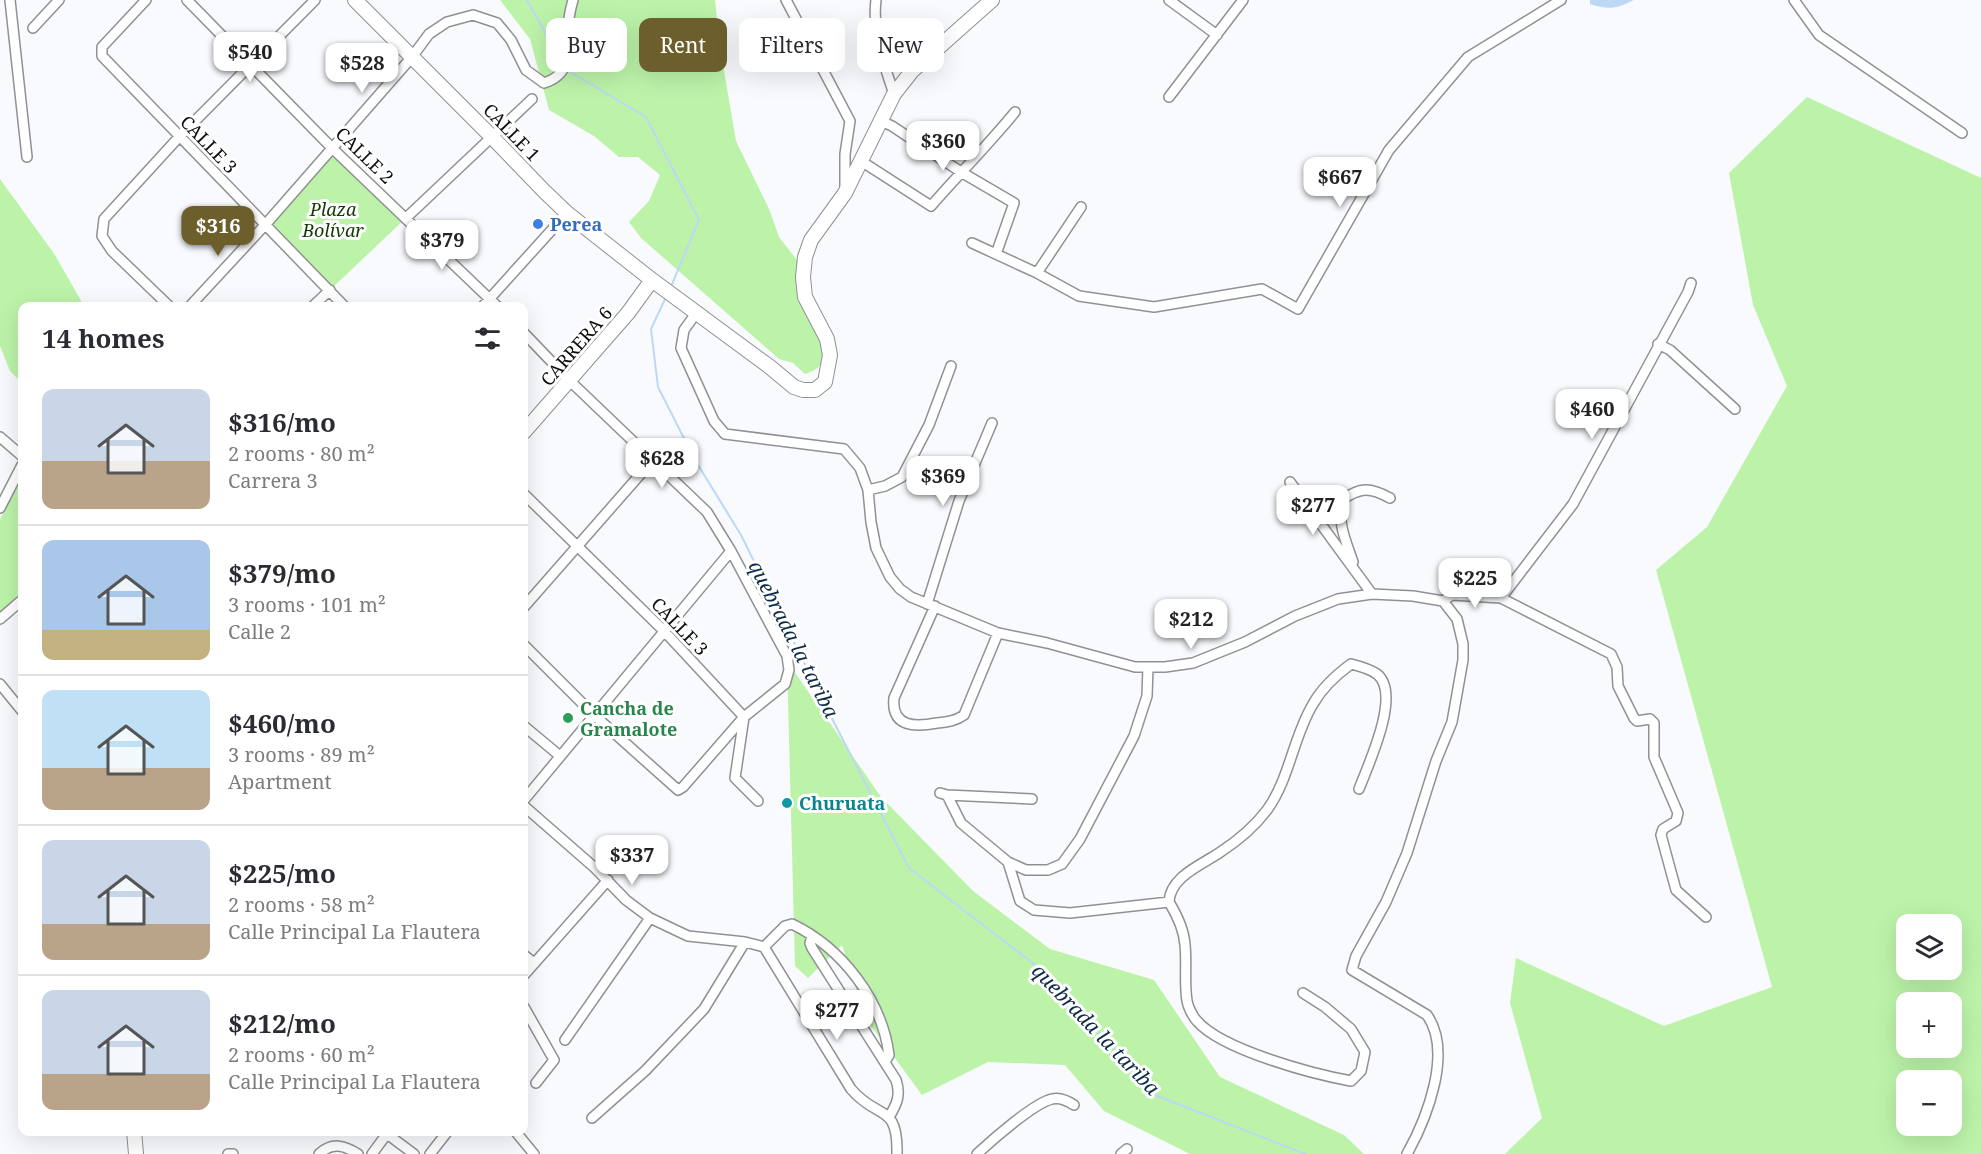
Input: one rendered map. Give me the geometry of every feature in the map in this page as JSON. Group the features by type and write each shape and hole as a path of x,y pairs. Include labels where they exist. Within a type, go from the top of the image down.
{"main road":[{"name":"CALLE 1","path":"354,0 567,213 794,387 803,390 815,390 825,382 830,355 826,339 805,297 803,277 805,257 811,240 845,193 894,94 912,71 992,0"},
{"name":"CARRERA 6","path":"528,428 628,313 652,280"},
{"path":"134,1136 136,1154"}],"street":[{"path":"10,0 27,157"},
{"path":"33,28 59,0"},
{"name":"CALLE 3","path":"146,0 102,47 102,56 340,302"},
{"name":"CALLE 2","path":"187,0 332,148 494,302"},
{"path":"166,302 112,251 102,236 104,219 179,137 315,0"},
{"path":"194,302 265,225 412,57 429,34 447,22 473,15 497,22 511,40 526,70 544,83 552,81 563,70 569,54 568,32 573,0"},
{"path":"786,0 850,121 844,154 845,193"},
{"path":"876,0 878,36 894,94"},
{"path":"1169,0 1218,35"},
{"path":"1169,97 1243,0"},
{"path":"972,243 1080,296 1154,307 1262,289 1298,309 1389,150 1461,65 1468,57 1562,0"},
{"path":"1794,0 1819,35 1962,133"},
{"path":"406,218 532,99"},
{"path":"861,162 931,206 983,151 1015,112"},
{"path":"881,121 1014,203 996,254"},
{"path":"1037,273 1082,207"},
{"path":"486,302 567,213"},
{"path":"1501,598 1573,504 1691,283"},
{"path":"317,302 330,290"},
{"path":"697,312 684,330 681,348 714,421 725,434 844,449 860,468 868,490 876,548 882,563 900,589 911,597 998,633 1047,643 1135,667 1148,667 1193,663 1245,642 1295,616 1338,599 1372,594 1413,596 1443,601 1452,595 1501,598 1611,654 1617,667 1618,686 1634,718 1637,721 1650,719 1654,723 1654,757 1678,813 1676,821 1663,829 1661,835 1676,890 1706,917"},
{"path":"528,337 570,381 707,512 731,551 787,656 789,670 785,684 744,717 683,787 675,789 594,715 528,649"},
{"path":"1658,344 1670,350 1735,409"},
{"path":"868,490 885,486 902,477 929,425 951,366"},
{"path":"992,423 959,501 931,605 894,698 898,718 911,725 923,726 956,720 964,715 998,633"},
{"path":"0,437 18,453"},
{"path":"528,602 652,460"},
{"path":"0,508 18,473"},
{"path":"1290,482 1372,594"},
{"path":"1357,573 1342,533 1339,512 1342,500 1353,492 1365,490 1376,490 1389,498"},
{"name":"CALLE 3","path":"528,498 663,631 744,717"},
{"path":"528,795 731,551"},
{"path":"1407,1154 1429,1108 1436,1075 1435,1025 1427,1015 1352,970 1356,956 1386,902 1407,853 1436,761 1452,722 1464,644 1457,620 1443,601"},
{"path":"0,619 18,603"},
{"path":"1303,993 1325,1007 1351,1029 1365,1052 1361,1071 1351,1081 1330,1077 1232,1044 1196,1021 1187,1003 1184,971 1185,945 1180,924 1169,902 1169,895 1197,865 1219,853 1249,830 1268,809 1287,773 1313,704 1335,676 1351,664 1378,675 1385,688 1386,704 1375,751 1359,789"},
{"path":"1032,799 943,794 961,823 1008,862 1026,870 1048,870 1062,864 1080,839 1134,736 1147,696 1148,667"},
{"path":"0,684 18,706"},
{"path":"744,717 735,778 758,801"},
{"path":"528,729 560,756"},
{"path":"528,810 608,880 626,900 650,918 688,936 764,947 851,1089 861,1100 890,1117 897,1132 897,1154"},
{"path":"1008,862 1020,901 1034,910 1070,913 1169,902"},
{"path":"528,970 608,880"},
{"path":"566,1040 650,918"},
{"path":"764,947 789,924 829,949 846,965 867,995 884,1032 889,1055 885,1062"},
{"path":"812,937 810,943 812,948 896,1080 898,1103 890,1117"},
{"path":"592,1118 645,1071 704,1009 747,943"},
{"path":"528,958 534,963"},
{"path":"528,1014 554,1060 536,1083"},
{"path":"977,1154 1045,1102 1053,1098 1065,1100 1074,1105"},
{"path":"372,1154 386,1136"},
{"path":"392,1136 414,1154"},
{"path":"430,1154 444,1136"},
{"path":"519,1136 534,1154"},
{"path":"319,1154 334,1145 342,1146 358,1154"}],"green space":[{"path":"500,0 715,0 717,18 639,18 639,72 724,72 736,141 769,209 779,237 797,260 801,298 826,354 818,367 805,374 793,363 779,359 641,238 629,222 649,201 660,175 638,157 619,157 594,136 549,110 530,39"},
{"path":"1807,97 1981,178 1981,1154 1505,1154 1542,1118 1510,1003 1516,958 1664,1026 1772,987 1656,570 1707,527 1787,386 1753,305 1729,173"},
{"name":"Plaza Bolívar","path":"332,148 406,218 330,290 265,225"},
{"path":"0,179 55,255 82,302 18,302 18,379 10,371 0,346"},
{"path":"18,479 18,597 0,613 0,520"},
{"path":"787,661 881,797 973,891 1050,949 1154,980 1220,1077 1344,1135 1364,1154 1190,1154 1104,1111 1065,1065 988,1062 922,1095 866,1019 842,945 808,978 795,966"}],"water":[{"path":"1590,0 1634,0 1608,8 1590,4"}],"waterway":[{"name":"quebrada la tariba","path":"527,0 546,34"},
{"name":"quebrada la tariba","path":"570,72 646,117 699,220 670,289"},
{"name":"quebrada la tariba","path":"666,297 651,329 658,387 695,460 741,535 909,868 1048,975 1155,1095 1305,1154"}],"place":[{"name":"Perea","path":"538,224"},
{"name":"Cancha de Gramalote","path":"568,718"},
{"name":"Churuata","path":"787,803"}]}
